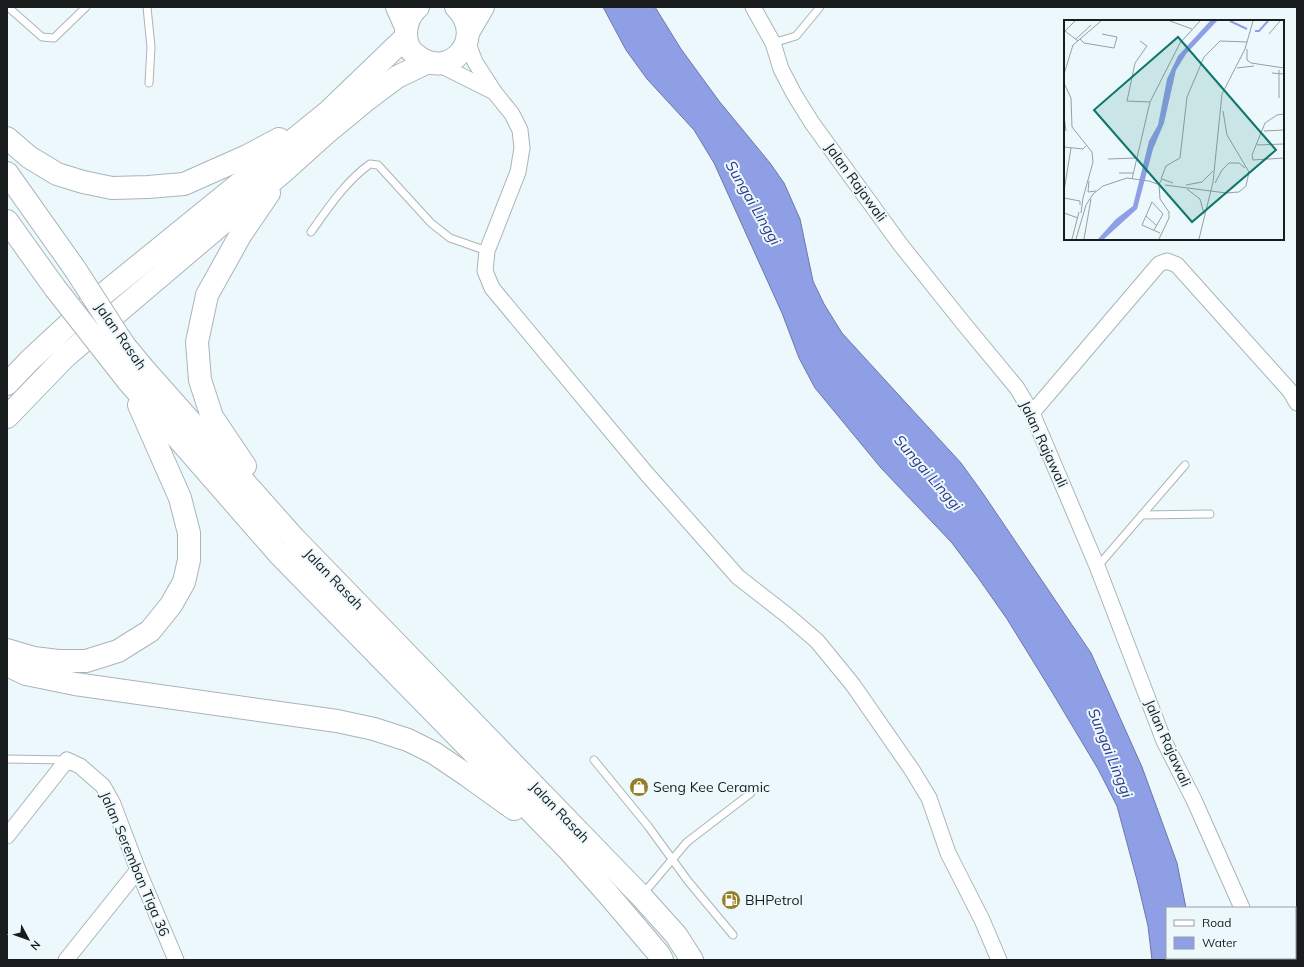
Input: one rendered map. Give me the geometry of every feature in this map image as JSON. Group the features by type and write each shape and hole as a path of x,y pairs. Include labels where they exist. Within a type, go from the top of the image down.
{"main road":[{"path":"397,7 406,32 408,46 420,59 433,63"},
{"path":"7,384 30,360 85,309 329,111 406,32 409,18 418,7"},
{"path":"456,7 465,18 468,36"},
{"path":"7,417 66,356 325,134 366,101 397,77 433,63 448,62 456,57 463,50 468,36 483,7"},
{"path":"7,138 29,157 57,174 83,182 112,188 155,187 184,184 247,156 329,111"},
{"path":"284,170 241,234 207,295 197,342 200,380 212,417 294,538"},
{"name":"Jalan Rasah","path":"7,173 75,269 124,345 136,375 279,554 567,848 658,953 662,960"},
{"name":"Jalan Rasah","path":"7,221 55,288 136,375 641,896 676,935 692,960"},
{"path":"7,650 34,658 58,661 86,661 118,651 150,631 171,605 184,582 189,560 189,533 180,498 158,445 136,375"},
{"path":"7,666 26,674 75,684 337,721 374,729 408,740 434,753 468,776 567,848"}],"street":[{"name":"Jalan Rajawali","path":"753,7 773,43 781,69 812,123 900,244 1016,388 1032,413 1097,566 1164,741 1194,800 1242,907"},
{"path":"468,36 475,62 494,93 512,114 520,130 522,148 518,172 487,252 485,271 492,288 646,473 738,577 817,641 853,685 912,770 929,798 948,853 982,920 1000,960"},
{"path":"433,63 494,93"},
{"path":"1032,413 1158,264 1167,261 1177,265 1290,391 1297,403"},
{"path":"7,836 67,760"},
{"name":"Jalan Seremban Tiga 36","path":"67,760 80,766 103,786 113,804 138,870 176,960"},
{"path":"66,960 138,870"}],"lane":[{"path":"8,7 42,37 54,38 86,7"},
{"path":"147,7 151,47 149,83"},
{"path":"773,43 796,36 820,7"},
{"path":"311,232 339,196 362,170 370,164 378,166 431,222 450,238 487,252"},
{"path":"1097,566 1185,465"},
{"path":"1142,515 1210,514"},
{"path":"7,759 67,760"},
{"path":"594,760 648,826 671,859 733,935"},
{"path":"641,896 687,842 751,793"}],"water":[{"name":"Sungai Linggi","path":"603,7 655,7 681,49 719,101 770,163 784,183 800,219 813,281 824,304 842,333 961,463 1091,653 1142,767 1177,863 1186,907 1166,907 1166,959 1193,960 1152,960 1148,926 1117,806 1098,769 1007,619 979,579 952,543 881,468 815,388 799,358 782,313 714,163 694,130 647,79 626,50"}],"place":[{"name":"Seng Kee Ceramic","path":"639,787"},
{"name":"BHPetrol","path":"731,900"}]}
